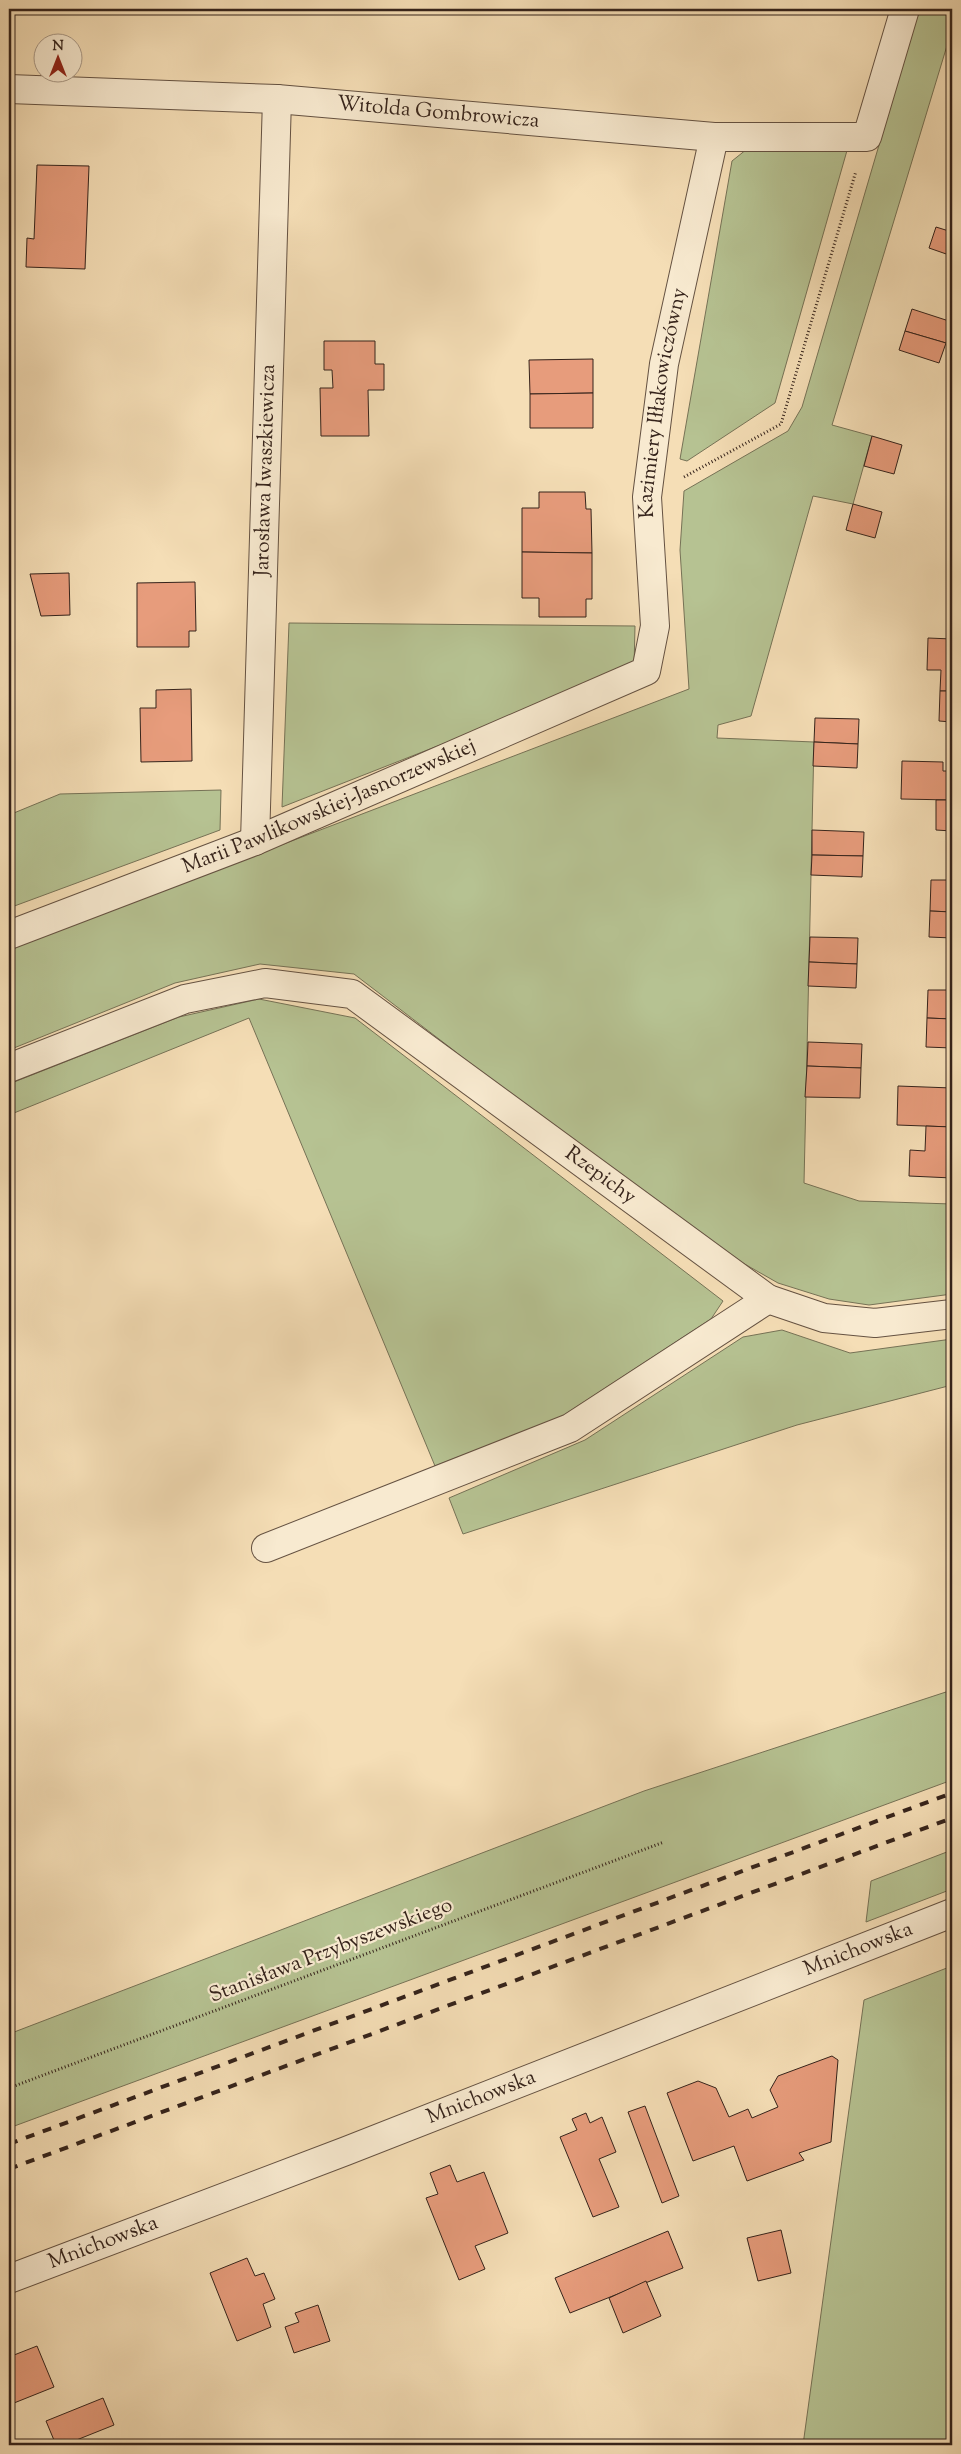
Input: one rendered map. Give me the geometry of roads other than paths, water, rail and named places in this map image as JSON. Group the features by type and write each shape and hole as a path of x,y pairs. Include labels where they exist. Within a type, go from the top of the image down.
{"street":[{"name":"Witolda Gombrowicza","path":"9,89 277,99 714,137 867,137 905,9"},
{"name":"Jarosława Iwaszkiewicza","path":"255,840 277,99"},
{"name":"Kazimiery Iłłakowiczówny","path":"646,671 655,626 647,497 664,364 714,137"},
{"name":"Marii Pawlikowskiej-Jasnorzewskiej","path":"9,936 255,840 646,671"},
{"name":"Rzepichy","path":"9,1068 185,999 265,983 352,994 768,1299 824,1318 875,1323 952,1314"},
{"path":"266,1548 570,1428 768,1299"},
{"name":"Mnichowska","path":"9,2279 346,2151 952,1913"}],"railway":[{"path":"9,2144 952,1793"},
{"path":"9,2169 952,1818"}]}
